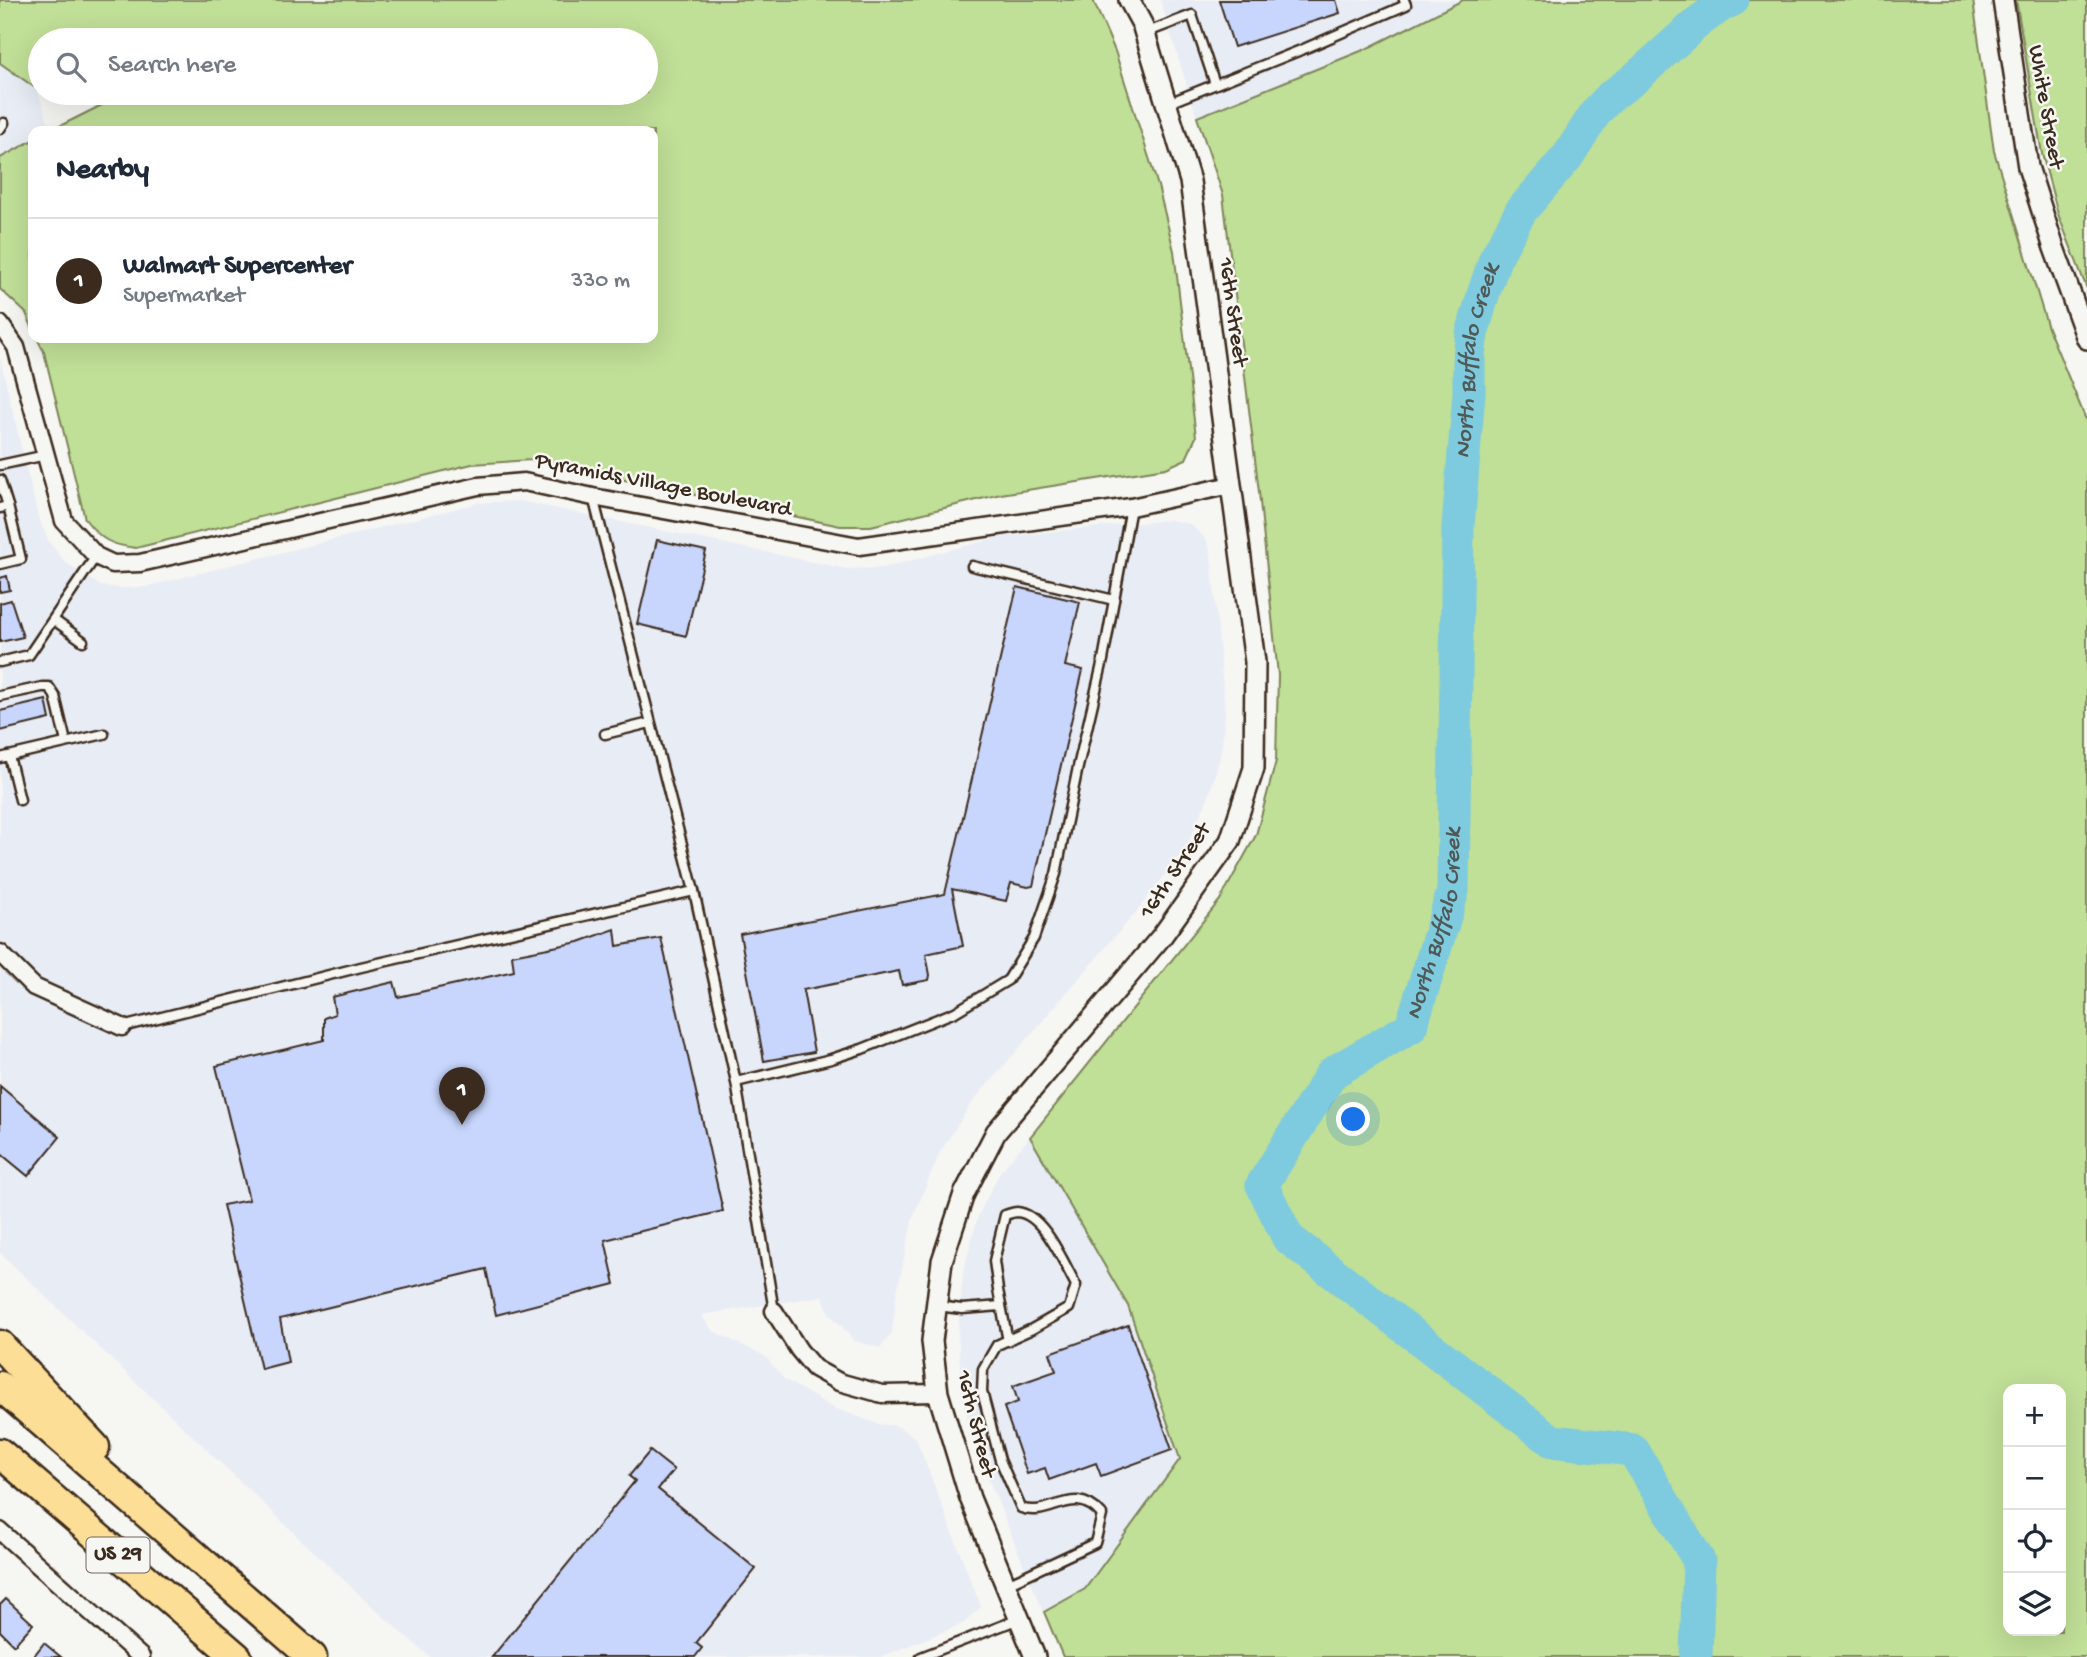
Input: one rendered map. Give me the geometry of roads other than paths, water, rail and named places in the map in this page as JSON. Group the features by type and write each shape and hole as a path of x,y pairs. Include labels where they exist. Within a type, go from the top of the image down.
{"highway":[{"path":"0,1345 221,1578"},
{"name":"US 29","path":"0,1386 312,1657"},
{"name":"US 29","path":"0,1453 237,1657"}],"street":[{"name":"16th Street","path":"1035,1657 970,1498 939,1393 932,1341 942,1261 964,1194 996,1132 1162,936 1230,841 1254,768 1255,662 1190,181 1145,33 1129,0"},
{"name":"White Street","path":"2003,0 2028,167 2087,339"},
{"path":"0,324 16,347 64,521 96,556"},
{"name":"Pyramids Village Boulevard","path":"96,556 113,564 140,564 478,486 524,482 859,546 1131,507 1231,485"},
{"path":"0,953 34,987 122,1027"},
{"path":"774,1311 814,1368 839,1382 882,1394 939,1393"},
{"path":"0,1531 141,1657"}],"lane":[{"path":"1167,104 1406,5 1404,0"},
{"path":"1145,33 1192,15 1215,84"},
{"path":"0,465 46,455"},
{"path":"0,480 4,507 21,559 0,564"},
{"path":"593,497 694,891 736,1082 774,1311"},
{"path":"736,1082 862,1049 955,1012 1008,980 1034,938 1056,874 1103,660 1131,507"},
{"path":"0,662 30,655 96,556"},
{"path":"972,566 1114,600"},
{"path":"54,620 83,641"},
{"path":"0,696 49,687 55,696 66,742"},
{"path":"605,734 650,723"},
{"path":"20,800 4,757 104,734"},
{"path":"122,1027 361,967 694,891"},
{"path":"1005,1585 1095,1543 1102,1516 1094,1507 1071,1500 1029,1511 1021,1508 1000,1460 982,1392 983,1369 997,1345 1032,1329 1069,1308 1076,1285 1042,1225 1017,1212 1005,1215 994,1261 1007,1340"},
{"path":"937,1306 962,1309 1001,1306"},
{"path":"921,1657 1019,1619"}],"waterway":[{"name":"North Buffalo Creek","path":"1696,1657 1699,1561 1633,1450 1552,1441 1288,1238 1262,1185 1332,1073 1411,1027 1453,891 1458,526 1469,393 1469,355 1472,334 1495,259 1521,211 1568,156 1596,112 1698,22 1733,0"}],"place":[{"name":"Walmart Supercenter","path":"462,1125"}]}
